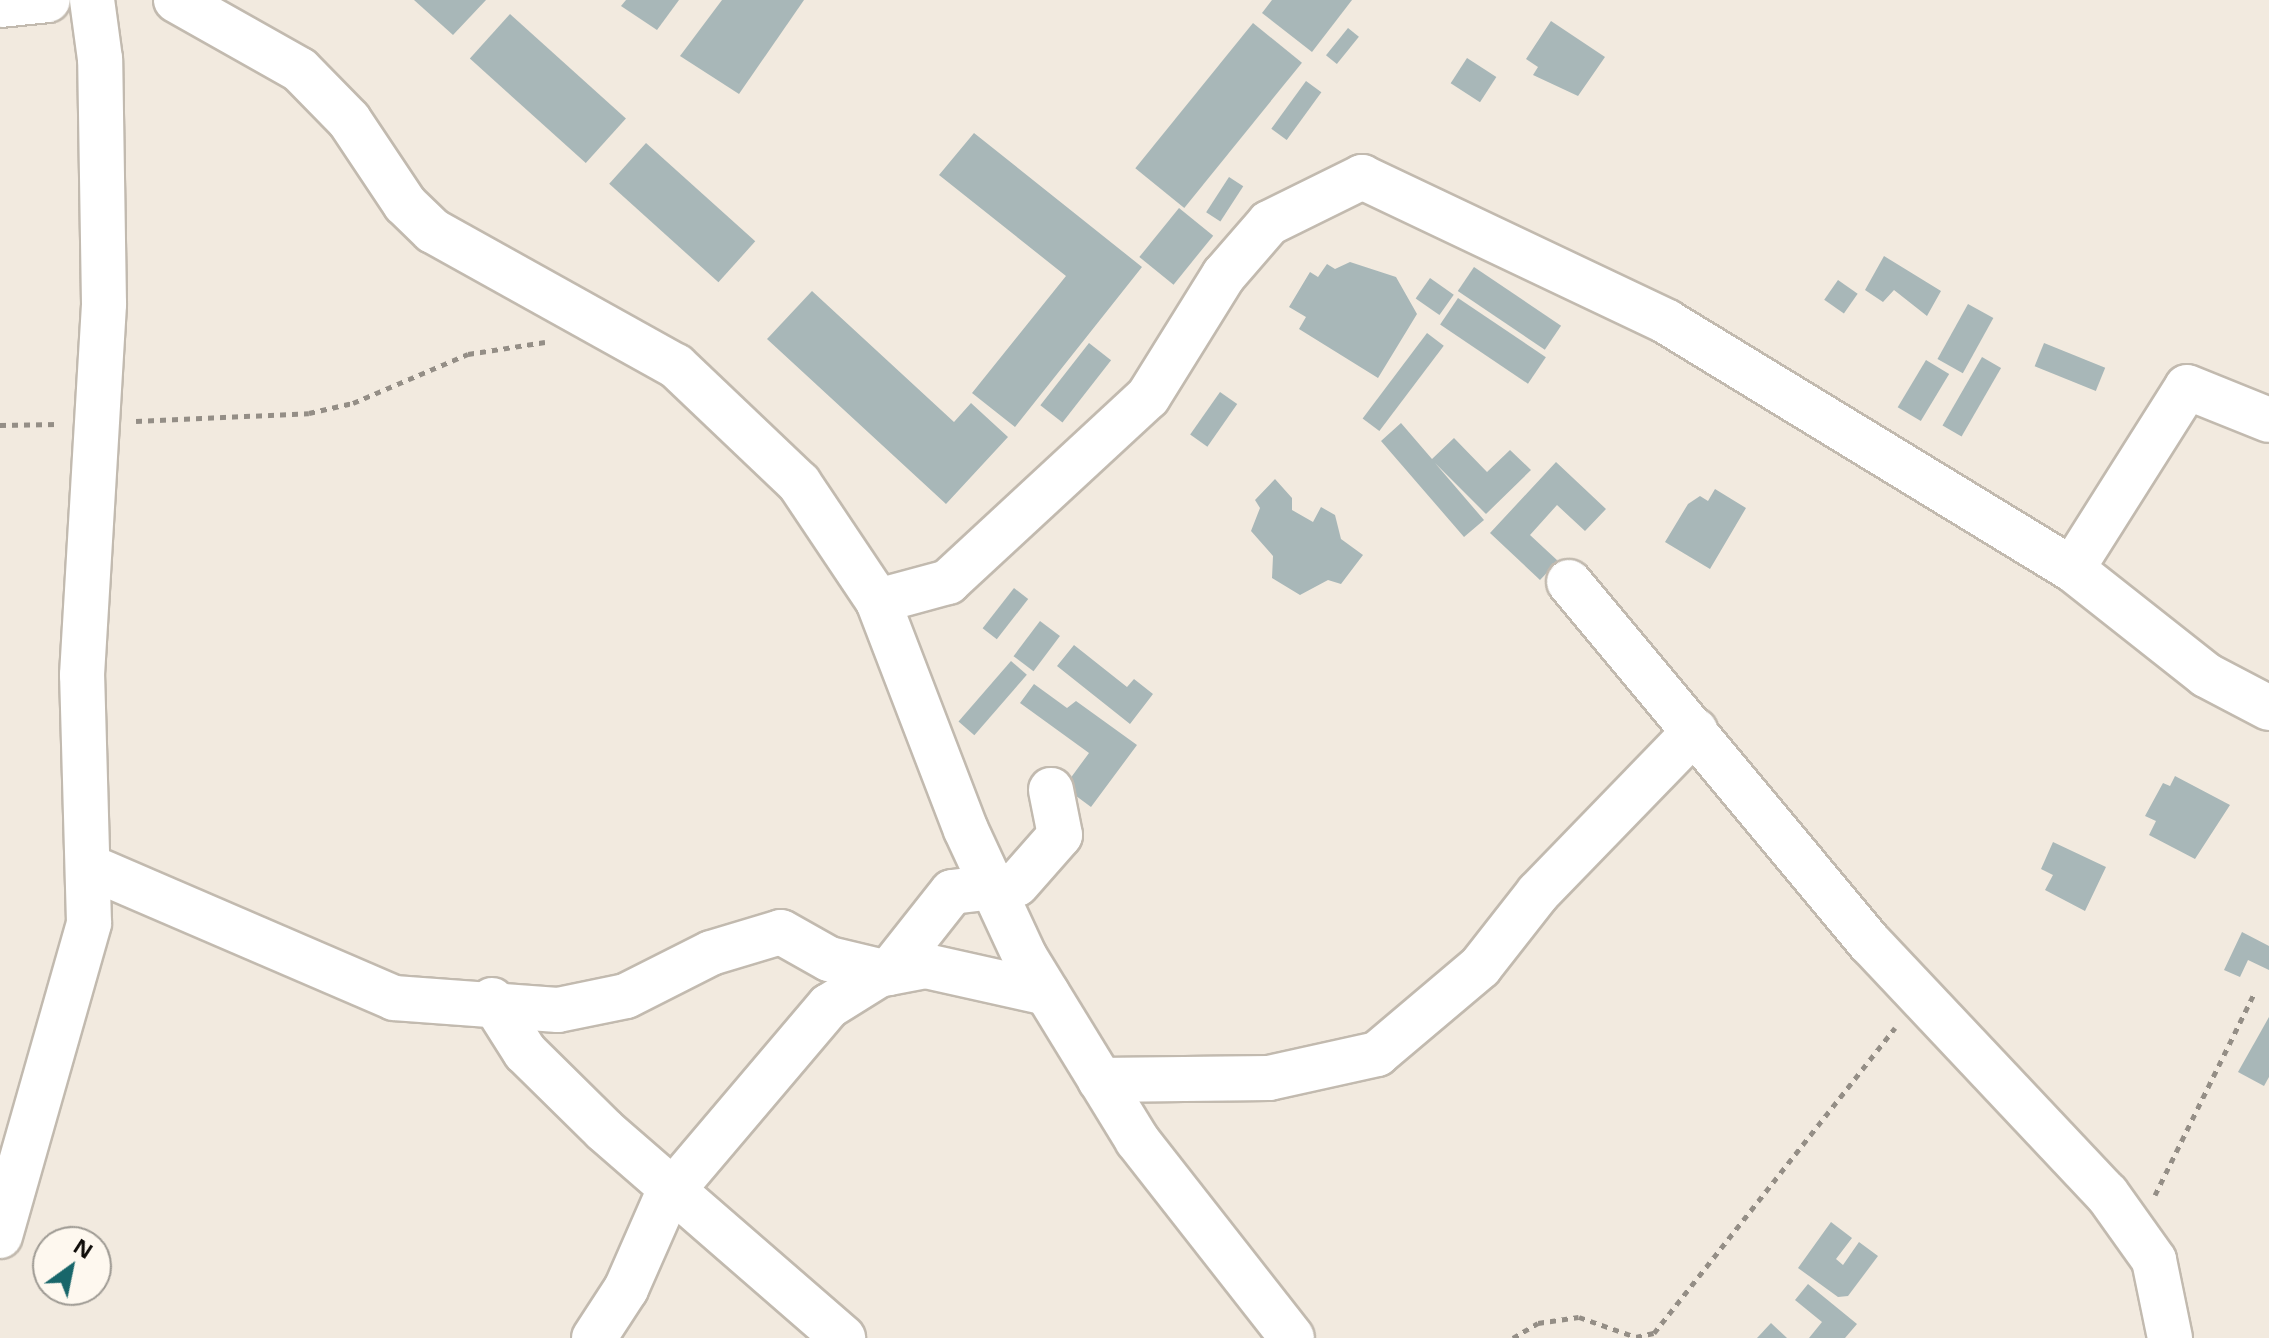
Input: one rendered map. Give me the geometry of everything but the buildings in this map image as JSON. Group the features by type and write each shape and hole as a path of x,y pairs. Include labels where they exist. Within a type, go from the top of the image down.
{"street":[{"path":"0,5 48,0"},
{"path":"0,1236 85,955 90,867 82,675 97,423 103,167 92,0"},
{"path":"176,0 300,70 349,120 405,204 433,231 629,336 738,419 835,527 878,601 992,887 1047,993 1100,1080 1203,1231 1292,1338"},
{"path":"878,601 948,582 1148,397 1224,275 1269,223 1362,177 1667,322 2072,569 2206,675 2269,708"},
{"path":"2072,569 2187,387 2269,420"},
{"path":"1569,582 1920,996 2135,1231 2154,1260 2170,1338"},
{"path":"1100,1080 1269,1078 1377,1054 1480,967 1538,893 1695,731"},
{"path":"594,1338 673,1190 829,1006 888,973 952,892 1017,884 1060,835 1051,790"},
{"path":"90,867 394,998 493,1002 558,1010 626,996 711,953 781,932 829,959 888,973 952,968 1047,993"},
{"path":"493,1002 525,1052 673,1190 843,1338"}],"path":[{"path":"0,425 309,413 353,403 468,354 556,340"},
{"path":"2135,1231 2254,994"},
{"path":"1513,1338 1538,1323 1579,1317 1636,1337 1654,1333 1920,996"}]}
